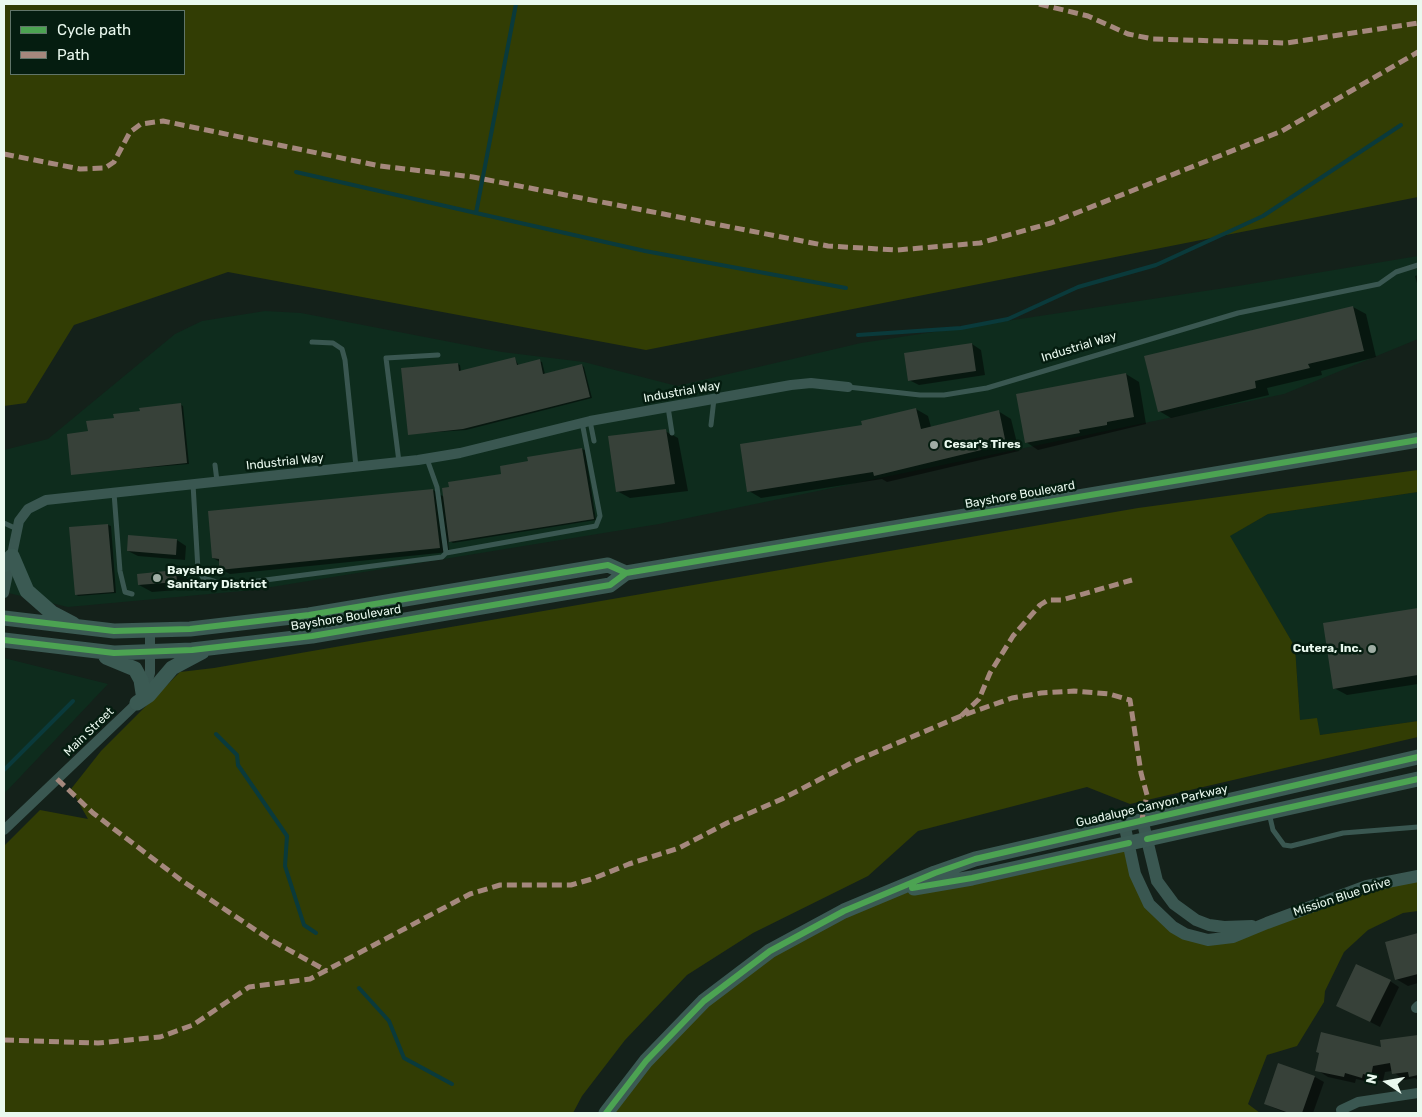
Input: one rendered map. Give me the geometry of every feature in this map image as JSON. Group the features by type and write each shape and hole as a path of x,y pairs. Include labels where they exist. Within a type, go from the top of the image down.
{"main road":[{"name":"Bayshore Boulevard","path":"4,640 80,650 151,652 312,636 610,585 626,573 1418,440"},
{"path":"8,560 27,591 52,613 81,628"},
{"name":"Bayshore Boulevard","path":"4,618 81,628 150,631 190,629 310,615 608,566 626,573"},
{"path":"80,650 115,659 135,669 141,680 140,698 150,695 172,668 212,647"},
{"name":"Guadalupe Canyon Parkway","path":"606,1113 628,1082 664,1040 725,983 770,951 810,928 844,912 935,873 975,860 1124,823 1418,757"},
{"name":"Guadalupe Canyon Parkway","path":"895,891 972,878 1418,779"}],"street":[{"name":"Industrial Way","path":"4,593 8,560 17,529 23,514 39,502 399,463 426,459 586,421 714,399 811,383 848,387"},
{"name":"Main Street","path":"4,830 140,698 150,673 150,631"},
{"name":"Mission Blue Drive","path":"1142,819 1157,881 1164,893 1185,914 1196,920 1224,927 1267,922"},
{"name":"Mission Blue Drive","path":"1124,823 1140,889 1149,904 1173,928 1197,938 1221,940 1367,886 1418,876"},
{"path":"1341,1110 1358,1102 1418,1093"}],"lane":[{"name":"Industrial Way","path":"848,387 920,395 944,395 987,388 1222,317 1278,303 1379,284 1396,272 1418,265"},
{"path":"312,342 333,343 342,350 345,360 356,467"},
{"path":"399,463 386,358 438,355"},
{"path":"711,425 714,399"},
{"path":"668,407 672,433"},
{"path":"586,421 594,441"},
{"path":"193,484 198,570 203,578 214,583 227,585 442,557 446,553 596,526 600,516 586,421"},
{"path":"426,459 437,487 446,553"},
{"path":"215,465 217,482"},
{"path":"114,493 120,571 125,592 132,594"},
{"path":"4,523 17,529"},
{"path":"1269,812 1276,835 1284,844 1291,846 1365,830 1418,826"}],"shaded area":[{"path":"1418,256 1418,339 1284,394 659,524 253,590 68,607 4,592 4,450 48,439 175,334 202,321 265,311 301,313 502,352 584,362 677,386 861,343 1238,286"},
{"path":"1418,492 1418,721 1320,735 1300,720 1295,647 1229,536 1268,514"},
{"path":"4,658 108,684 4,794"}],"green space":[{"path":"4,4 1418,4 1418,197 646,350 228,272 74,325 26,403 4,406"},
{"path":"1418,470 1418,492 1268,514 1230,536 1295,647 1300,720 1317,718 1320,735 1418,721 1418,737 1130,804 1087,787 918,831 868,876 753,933 687,975 625,1040 582,1096 573,1113 4,1113 4,846 40,810 88,819 71,789 101,751 180,672 214,668 1138,508"},
{"path":"1129,843 1149,904 1197,938 1267,922 1418,876 1418,911 1403,913 1368,930 1344,952 1325,991 1324,1002 1297,1046 1267,1055 1248,1104 1260,1113 606,1113 725,983 869,901"}],"building":[{"path":"1353,306 1364,351 1308,364 1310,368 1255,381 1256,388 1158,412 1144,356"},
{"path":"972,343 976,371 908,381 904,353"},
{"path":"515,357 517,365 540,359 543,374 582,364 590,397 463,429 408,435 401,368 458,363 459,371"},
{"path":"1126,373 1134,417 1107,422 1107,425 1079,430 1080,433 1025,443 1016,394"},
{"path":"181,403 187,463 71,475 67,434 88,431 86,421 114,418 113,414 140,411 139,408"},
{"path":"916,408 921,429 999,410 1006,444 874,476 873,472 747,492 740,444 862,425 861,421"},
{"path":"666,429 675,484 616,492 608,436"},
{"path":"582,448 594,519 449,542 442,488 449,487 448,482 501,474 500,466 528,461 527,457"},
{"path":"433,489 440,548 219,570 219,559 212,558 208,511"},
{"path":"108,524 114,592 75,595 69,527"},
{"path":"128,535 177,539 176,555 127,551"},
{"name":"Bayshore Sanitary District","path":"176,570 177,582 138,585 137,574"},
{"name":"Cutera, Inc.","path":"1418,608 1418,675 1333,689 1323,623"},
{"path":"1418,933 1418,974 1395,980 1385,942"},
{"path":"1356,964 1391,980 1370,1022 1336,1006"},
{"path":"1321,1032 1381,1047 1380,1040 1418,1035 1418,1075 1409,1077 1408,1072 1392,1074 1390,1063 1373,1066 1371,1076 1363,1074 1362,1078 1345,1073 1344,1077 1315,1071 1319,1053 1316,1052"},
{"path":"1278,1063 1315,1076 1302,1113 1289,1113 1264,1104"}],"waterway":[{"path":"296,172 476,213 516,4"},
{"path":"858,335 961,328 1008,319 1078,287 1156,265 1263,216 1401,125"},
{"path":"476,213 645,251 846,288"},
{"path":"4,770 73,701"},
{"path":"216,734 237,755 238,765 287,836 285,866 304,925 316,933"},
{"path":"359,988 389,1021 404,1058 452,1084"}],"marked path":[{"path":"1039,4 1088,16 1128,34 1153,39 1286,43 1418,23"},
{"path":"4,154 80,169 105,168 114,162 130,132 141,124 163,121 380,166 473,177 828,246 897,250 980,243 1051,223 1282,131 1418,52"},
{"path":"961,716 979,699 990,673 1013,636 1040,605 1048,600 1062,600 1132,580"},
{"path":"4,1040 98,1043 160,1037 193,1025 249,987 310,979 470,894 500,885 571,885 679,848 727,823 782,799 855,761 961,716 1012,698 1041,693 1074,691 1109,694 1130,700 1141,773 1147,795 1142,819"},
{"path":"57,779 93,813 181,880 269,939 327,971"}],"cycle path":[{"path":"4,640 114,653 192,650 312,636 610,585 626,573 1418,440"},
{"path":"4,618 114,631 190,629 309,615 608,565 626,573"},
{"path":"606,1113 646,1061 704,1001 770,951 844,911 935,873 975,859 1418,757"},
{"path":"1147,839 1418,779"},
{"path":"912,888 972,878 1129,843"}],"place":[{"name":"Cesar's Tires","path":"934,445"},
{"name":"Bayshore Sanitary District","path":"157,578"},
{"name":"Cutera, Inc.","path":"1372,649"}]}
